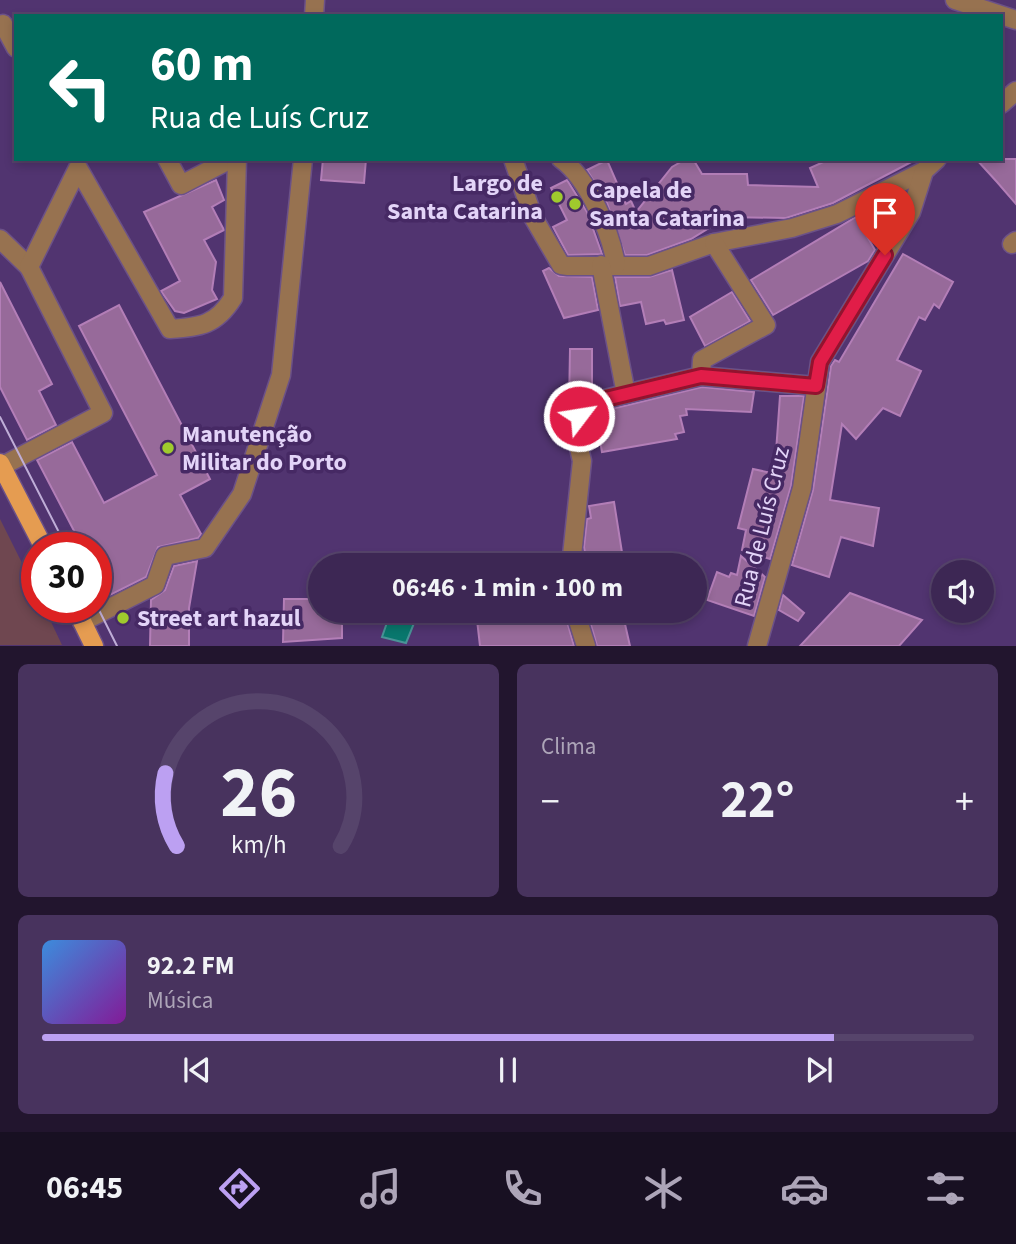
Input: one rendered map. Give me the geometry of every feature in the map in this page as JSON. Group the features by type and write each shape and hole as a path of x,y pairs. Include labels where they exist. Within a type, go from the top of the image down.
{"main road":[{"path":"1,464 36,532"},
{"path":"83,623 94,646"}],"street":[{"path":"954,0 997,14"},
{"path":"0,26 3,24 14,44"},
{"path":"168,161 181,185 227,161"},
{"path":"76,164 170,329 194,328 221,317 233,298 237,161"},
{"path":"112,602 155,585 165,556 205,548 242,494 281,375 303,161"},
{"path":"514,161 533,217 561,265 649,266 714,243 792,228 837,214 930,165"},
{"path":"29,267 76,164"},
{"path":"568,164 612,241 608,265 626,394"},
{"name":"Rua de Luís Cruz","path":"757,646 802,488 820,362 911,212 930,165"},
{"path":"0,239 29,267 103,413 1,464"},
{"path":"701,376 702,360 766,325 714,243"},
{"path":"572,553 582,461 575,431 579,416 589,403 701,376 816,386"},
{"path":"579,623 586,646"}],"shaded area":[{"path":"0,519 21,561 21,623 52,623 62,645 0,645"},
{"path":"387,623 414,623 406,643 382,637"}],"building":[{"path":"1016,159 1016,204 978,161"},
{"path":"323,161 366,161 364,183 321,180"},
{"path":"607,161 626,204 631,201 636,212 672,167 682,161 694,161 702,174 747,174 748,185 818,187 810,168 826,161 913,161 833,203 786,218 727,217 691,239 647,255 625,255 607,203 587,170"},
{"path":"216,180 224,200 212,207 224,230 204,240 216,262 212,290 217,299 184,313 175,311 161,291 180,281 144,212"},
{"name":"Capela de Santa Catarina","path":"567,180 587,212 602,254 568,255 553,227 567,220 551,188"},
{"path":"856,217 875,250 868,261 773,315 751,280"},
{"path":"903,254 953,282 939,308 934,304 925,320 919,317 897,360 921,371 900,416 883,408 856,439 842,424 830,500 879,508 873,546 841,537 829,577 792,565 813,490 831,366 835,360 839,362"},
{"path":"549,268 559,276 592,277 598,310 564,318 543,271"},
{"path":"672,270 684,320 646,324 641,302 620,306 615,277 649,277"},
{"path":"0,282 52,384 39,391 56,425 27,440 0,387"},
{"path":"732,292 750,321 705,346 690,317"},
{"name":"Manutenção Militar do Porto","path":"119,305 210,479 180,495 201,534 198,538 158,547 146,577 112,594 112,532 75,532 37,460 72,442 104,503 157,475 79,326"},
{"path":"570,349 592,349 592,390 580,395 569,406"},
{"path":"702,387 754,392 751,412 686,409 687,415 680,416 684,432 675,434 677,439 602,452 595,413"},
{"path":"780,396 804,396 791,486 770,559 742,550 746,530 738,528 753,469 781,475 776,452"},
{"path":"614,502 622,553 585,553 587,519 591,518 589,506"},
{"path":"741,556 765,577 754,616 707,600 717,572 729,577 731,573 737,575"},
{"path":"197,561 189,608 189,646 150,646 151,600 165,590 174,566"},
{"path":"850,593 922,620 899,646 800,646"},
{"path":"783,595 804,613 798,621 779,610"},
{"path":"284,599 308,599 308,623 342,623 342,638 283,642"},
{"path":"477,623 567,623 574,646 480,646"},
{"path":"590,623 625,623 630,646 597,646"}],"tram line":[{"path":"0,417 59,532"},
{"path":"106,623 117,646"}],"place":[{"name":"Largo de Santa Catarina","path":"557,197"},
{"name":"Capela de Santa Catarina","path":"575,204"},
{"name":"Manutenção Militar do Porto","path":"168,448"},
{"name":"Street art hazul","path":"123,618"}],"route":[{"path":"579,416 589,403 701,376 816,386 820,362 885,255"}]}
